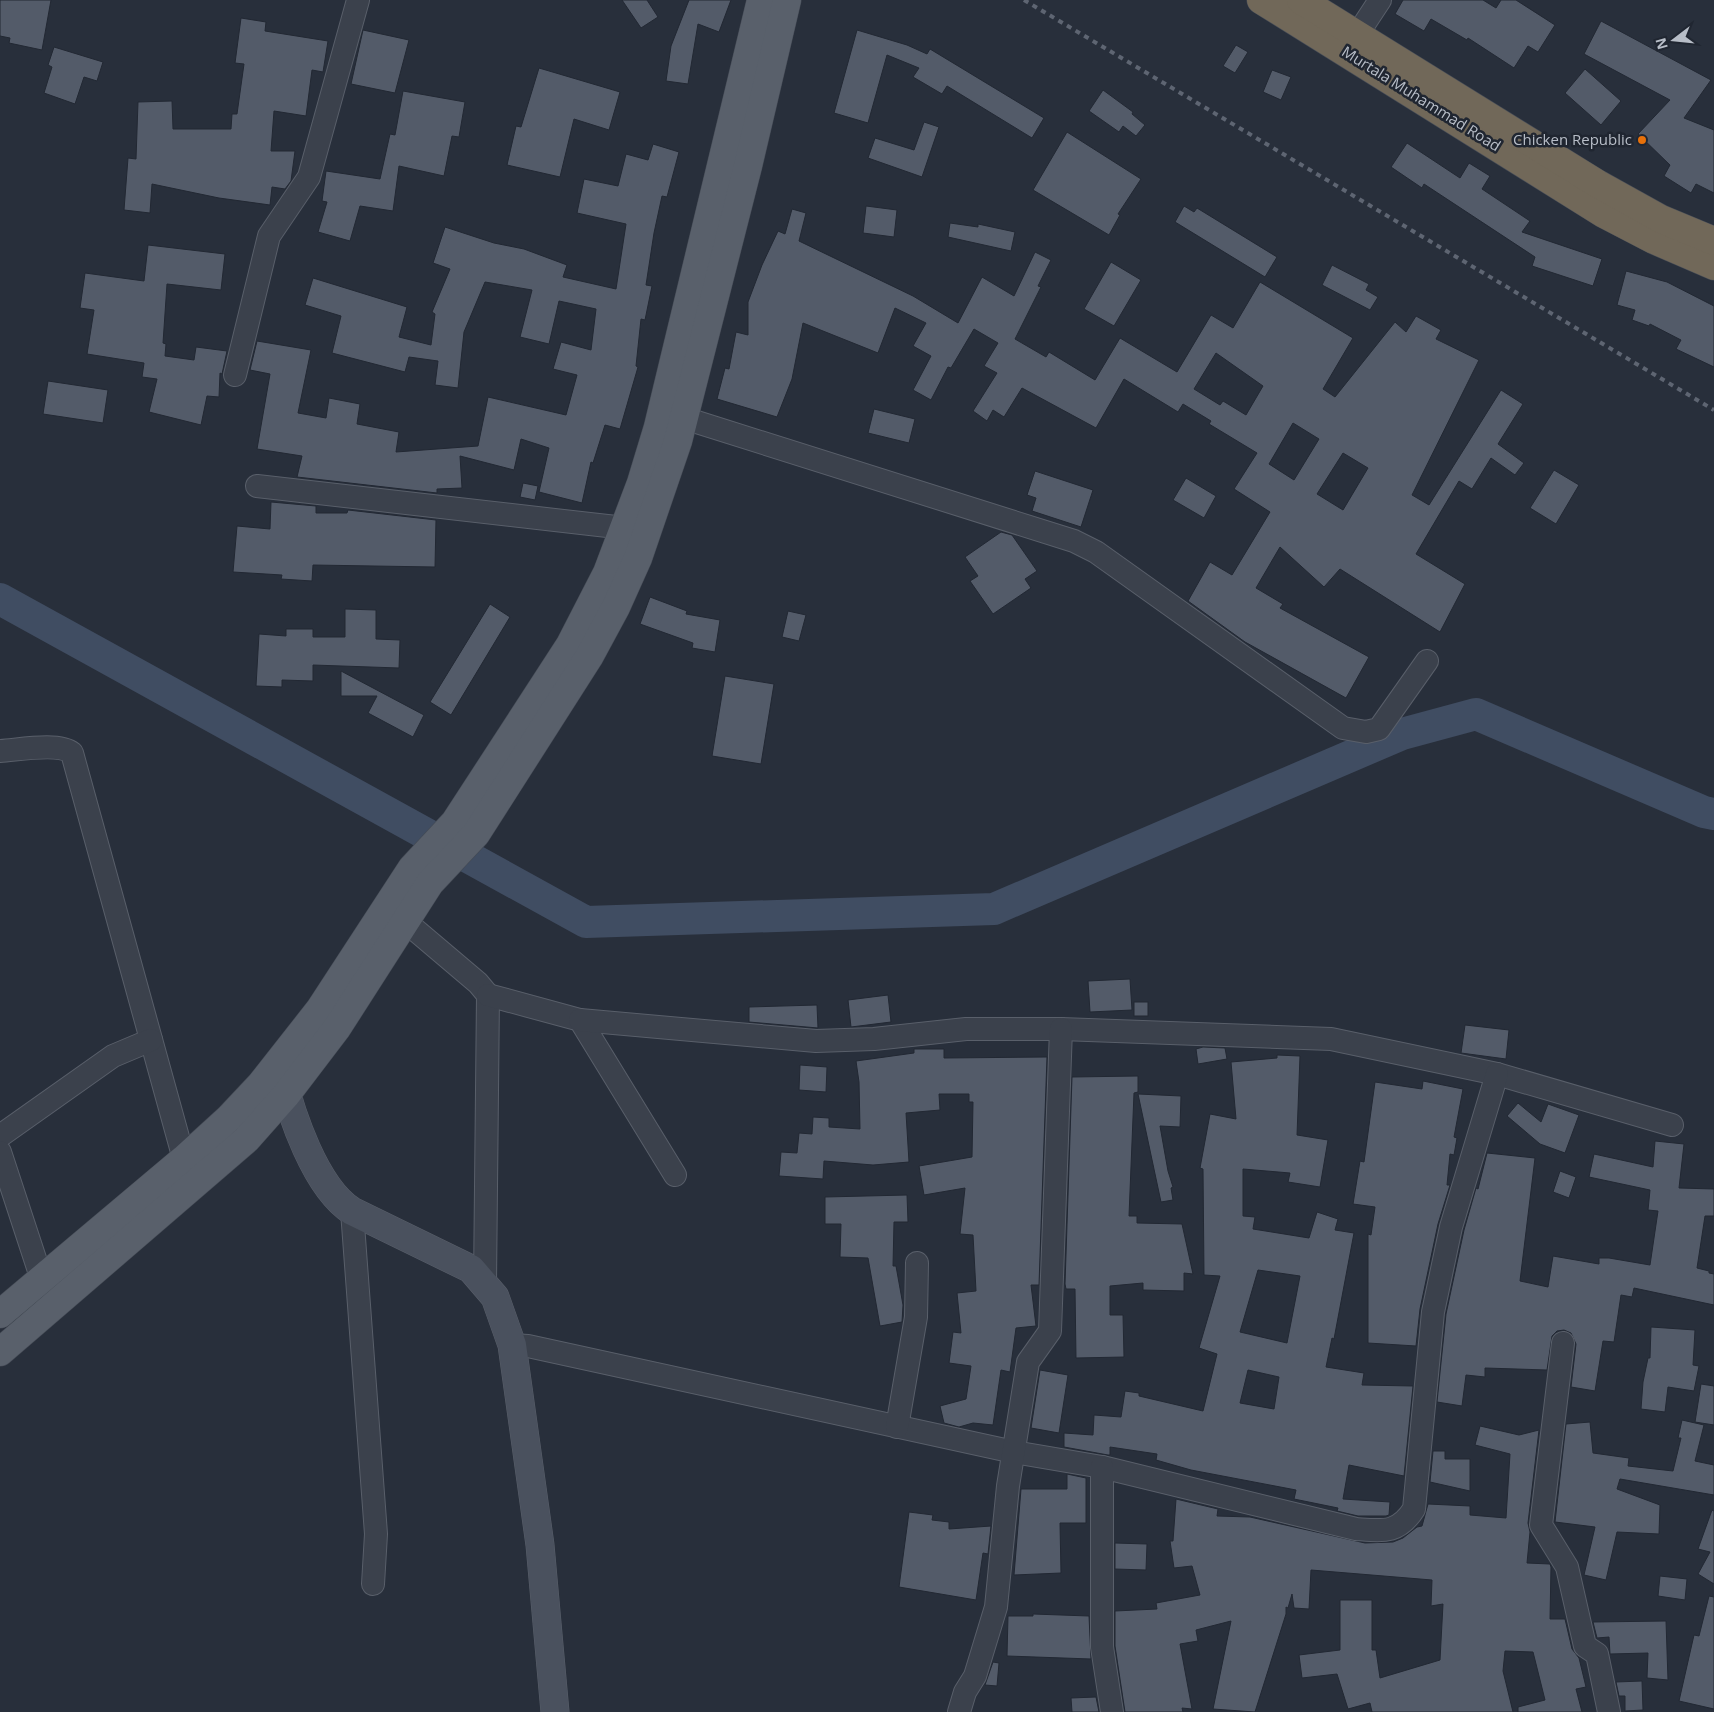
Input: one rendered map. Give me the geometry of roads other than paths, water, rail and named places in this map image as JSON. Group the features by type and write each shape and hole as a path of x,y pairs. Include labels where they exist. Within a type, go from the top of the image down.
{"highway":[{"name":"Murtala Muhammad Road","path":"1261,0 1604,214 1654,240 1714,266"},
{"name":"Murtala Muhammad Road","path":"1301,0 1598,184 1661,218 1714,241"}],"main road":[{"path":"466,828 570,645 607,574 625,528 658,428 761,0"},
{"path":"0,1314 184,1159 229,1118 278,1063 421,875 466,828 588,657 616,607 656,509 684,418 788,0"},
{"path":"0,1352 247,1138 286,1096 337,1028 406,922 421,875"}],"street":[{"path":"235,375 269,236 309,177 358,0"},
{"path":"1358,35 1380,0"},
{"path":"684,418 1074,542 1096,552 1343,728 1366,732 1379,729 1426,661"},
{"path":"257,486 625,528"},
{"path":"0,752 52,747 67,748 72,753 184,1159"},
{"path":"406,922 478,983 488,996 580,1020 816,1041 874,1039 966,1029 1061,1029 1331,1039 1497,1074 1672,1125"},
{"path":"485,1283 488,996"},
{"path":"580,1020 675,1175"},
{"path":"959,1712 965,1692 975,1676 996,1606 1008,1486 1028,1362 1050,1331 1061,1029"},
{"path":"0,1136 113,1056 151,1040"},
{"path":"278,1063 286,1096 319,1176 336,1198 352,1211 471,1269 485,1283 495,1297 512,1345 540,1545 555,1712"},
{"path":"512,1345 528,1346 1014,1452 1102,1467 1356,1529 1392,1529 1405,1523 1414,1510 1433,1312 1451,1227 1497,1074"},
{"path":"0,1152 42,1280"},
{"path":"352,1211 376,1534 373,1584"},
{"path":"897,1427 916,1317 916,1263"},
{"path":"1563,1343 1541,1525 1567,1567 1586,1646 1597,1654 1609,1712"},
{"path":"1102,1467 1102,1647 1112,1712"}],"waterway":[{"path":"0,599 586,922 994,909 1402,734 1476,714 1704,812 1714,814"}],"railway":[{"path":"1024,0 1714,410"}],"place":[{"name":"Chicken Republic","path":"1642,140"}]}
